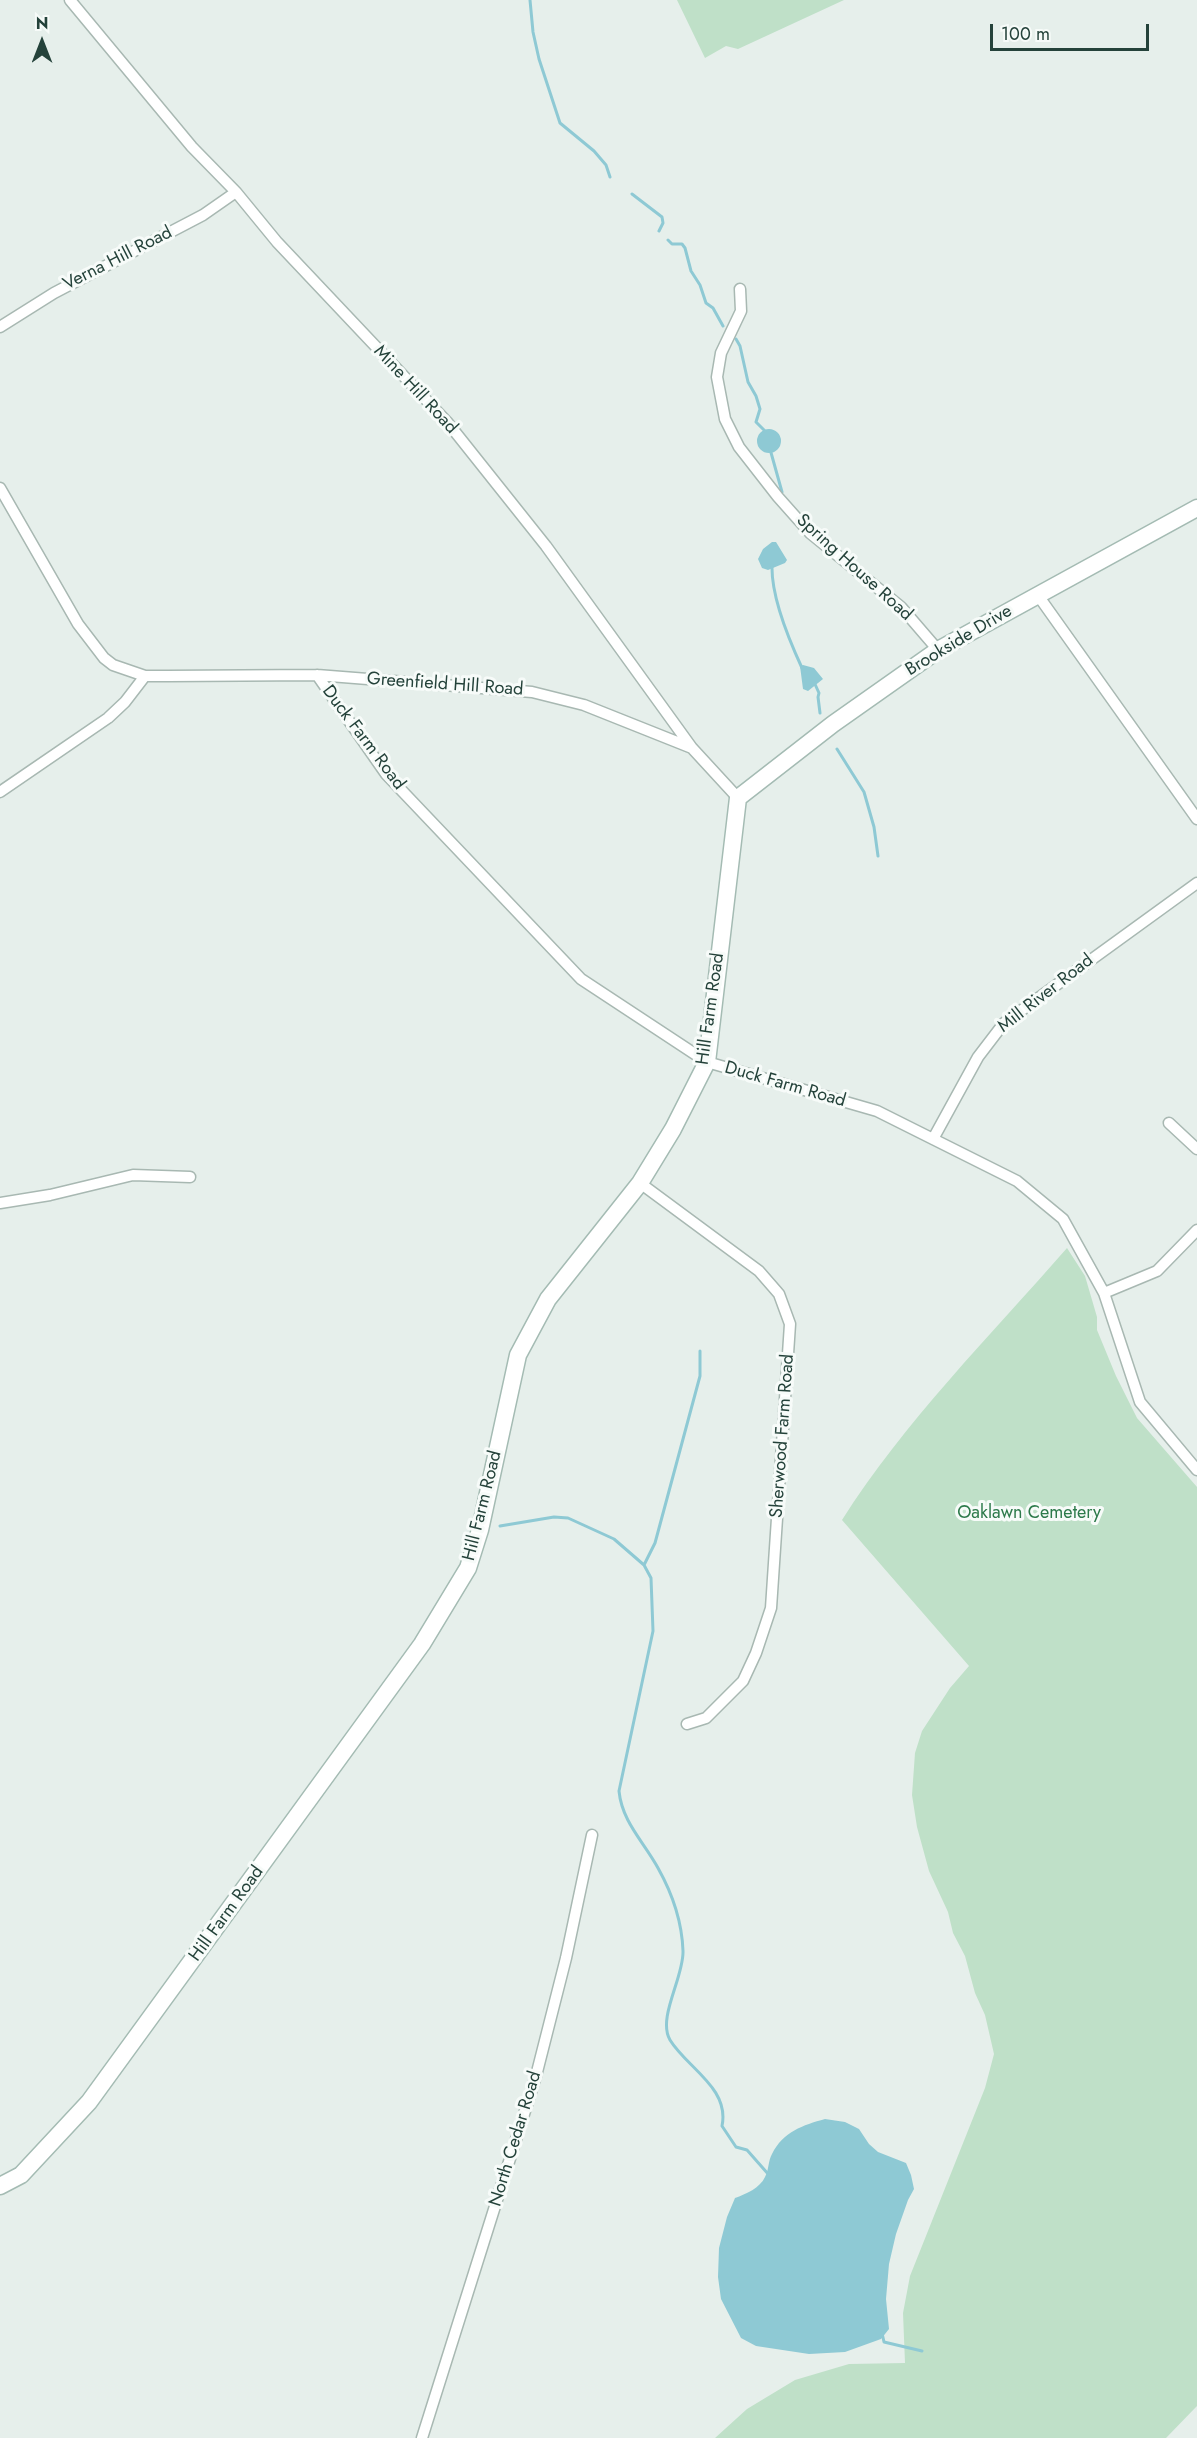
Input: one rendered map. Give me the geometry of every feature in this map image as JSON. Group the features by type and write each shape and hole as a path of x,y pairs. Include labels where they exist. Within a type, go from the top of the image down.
{"main road":[{"name":"Brookside Drive","path":"738,798 832,724 938,650 1197,508"},
{"name":"Hill Farm Road","path":"0,2186 21,2175 89,2102 422,1644 468,1568 480,1530 518,1355 548,1299 640,1183 673,1129 707,1062 738,798"}],"street":[{"name":"Mine Hill Road","path":"70,0 192,147 236,192 277,242 448,423 546,545 692,748 738,798"},
{"name":"Verna Hill Road","path":"0,327 54,293 203,215 236,192"},
{"name":"Spring House Road","path":"740,289 741,311 720,353 717,377 725,419 739,447 810,533 901,607 938,650"},
{"name":"Greenfield Hill Road","path":"0,488 78,624 113,665 145,676 317,675 532,692 584,705 692,748"},
{"path":"1037,594 1197,819"},
{"name":"Duck Farm Road","path":"317,675 386,774 581,979 707,1062 877,1112 1017,1181 1063,1219 1104,1293 1140,1402 1195,1464"},
{"path":"0,792 108,718 125,702 145,676"},
{"name":"Mill River Road","path":"933,1139 978,1057 1004,1023 1197,883"},
{"path":"1169,1123 1197,1149"},
{"path":"0,1203 50,1195 134,1175 190,1177"},
{"name":"Sherwood Farm Road","path":"640,1183 759,1271 779,1294 790,1324 771,1608 756,1653 743,1681 706,1718 687,1724"},
{"path":"1104,1293 1156,1271 1197,1230"},
{"name":"North Cedar Road","path":"422,2438 536,2076 566,1958 592,1835"}],"green space":[{"path":"677,0 844,0 738,49 726,46 705,58"},
{"name":"Oaklawn Cemetery","path":"1067,1248 1085,1276 1097,1317 1097,1330 1137,1418 1197,1487 1197,2406 1166,2438 715,2438 747,2409 795,2380 849,2364 905,2363 903,2313 910,2276 985,2088 994,2054 985,2015 975,1993 965,1956 953,1933 948,1912 929,1871 917,1827 912,1795 915,1753 922,1731 950,1688 969,1666 842,1520 866,1484 920,1414"}],"water":[{"path":"769,429 777,433 781,441 777,449 769,453 761,449 757,441 761,433"},
{"path":"772,542 776,542 787,560 768,570 762,568 758,559 763,549"},
{"path":"800,666 814,668 823,679 808,691 803,689"},
{"path":"825,2119 845,2122 859,2129 869,2144 878,2152 906,2163 911,2175 914,2189 896,2234 889,2264 886,2299 889,2329 881,2339 845,2352 809,2354 756,2346 741,2338 721,2299 718,2277 719,2248 727,2217 735,2198 744,2195 763,2181 771,2157 782,2140 794,2130"}],"waterway":[{"path":"530,0 533,32 539,59 560,123 594,151 606,165 610,177"},
{"path":"632,194 662,217 663,223 659,231"},
{"path":"668,240 672,244 682,244 685,248 691,271 700,285 706,303 713,308 723,326"},
{"path":"736,339 740,346 748,382 760,409 756,422 765,431"},
{"path":"770,449 782,492"},
{"path":"772,565 772,577 778,604 802,668"},
{"path":"814,682 819,693 820,713"},
{"path":"837,749 864,792 874,827 878,856"},
{"path":"644,1565 655,1543 700,1376 700,1351"},
{"path":"500,1526 554,1517 568,1518 614,1539 644,1565 651,1578 653,1631 619,1791 621,1802 629,1822 663,1878 672,1898 681,1929 682,1961 667,2020 670,2040 714,2089 723,2113 722,2126 736,2147 747,2150 769,2175"},
{"path":"882,2333 884,2342 922,2351"}]}
